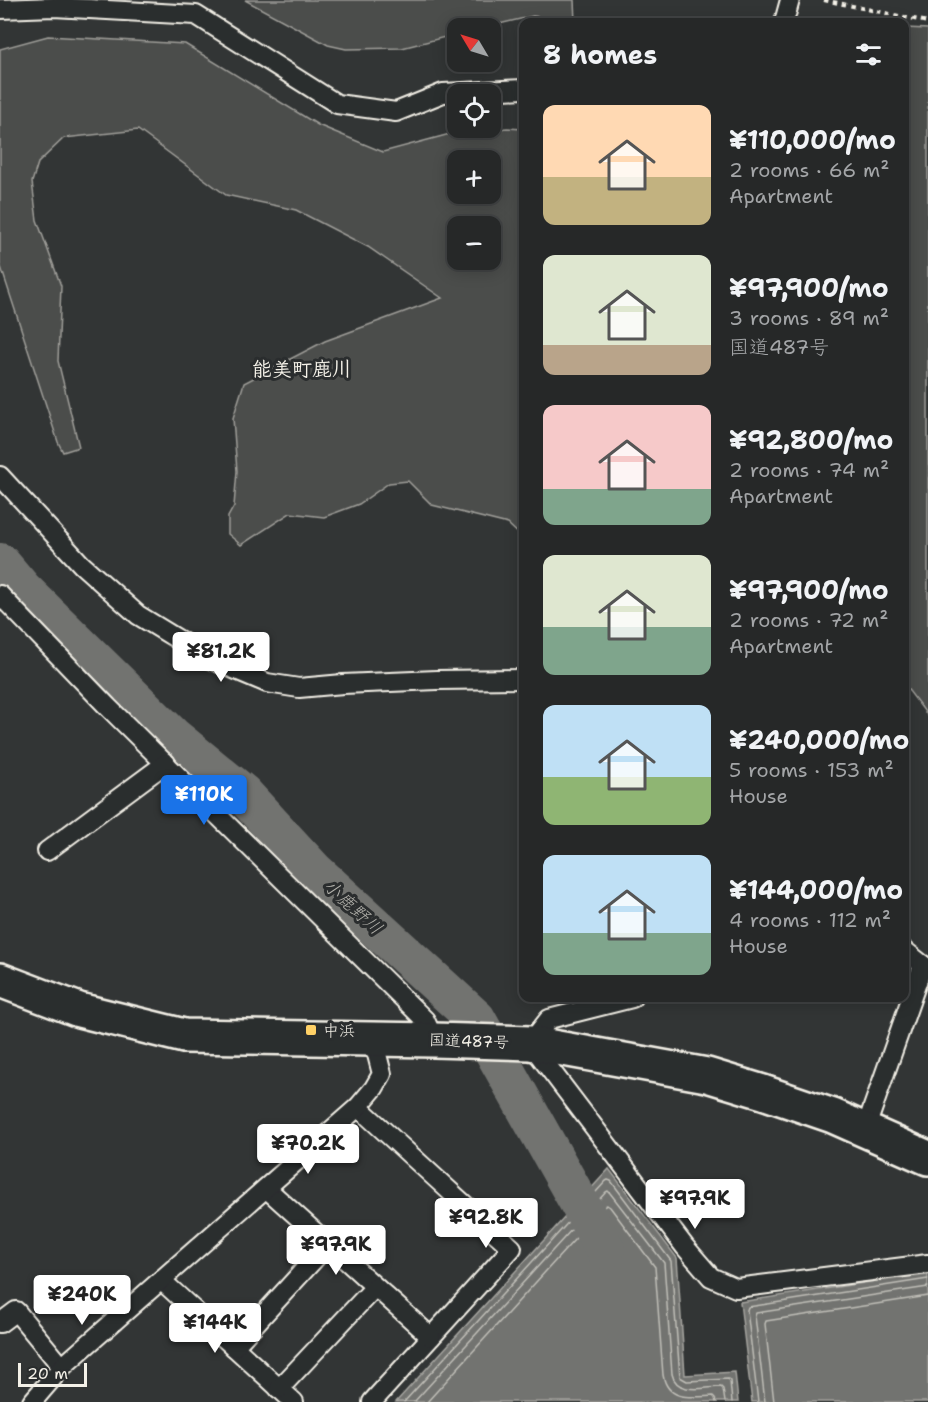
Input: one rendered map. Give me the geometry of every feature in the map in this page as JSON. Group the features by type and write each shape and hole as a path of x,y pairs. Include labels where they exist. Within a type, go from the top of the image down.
{"highway":[{"name":"国道487号","path":"0,980 79,1010 184,1036 525,1043 707,1075 833,1116 928,1158"}],"street":[{"path":"785,18 790,0"},
{"path":"0,9 54,7 196,15 337,104 396,112 443,93 519,89"},
{"path":"0,476 82,565 138,615 210,659 267,683 298,688 519,678"},
{"path":"0,595 108,706 425,1020 441,1040"},
{"path":"47,851 166,764"},
{"path":"865,1130 926,967 909,954"},
{"path":"616,1002 549,1019 525,1043 684,1247 711,1277 735,1288 928,1264"},
{"path":"32,1402 63,1367 358,1107 382,1074 373,1039"},
{"path":"358,1107 512,1248 372,1402"},
{"path":"266,1188 430,1337"},
{"path":"234,1347 328,1244"},
{"path":"161,1280 294,1402"},
{"path":"279,1389 375,1287"},
{"path":"0,1323 16,1311 63,1367"}],"path":[{"path":"824,0 928,22"}],"shaded area":[{"path":"245,0 574,0 575,18 533,16 501,24 501,18 447,18 447,37 402,48 346,49 328,45"},
{"path":"909,28 928,29 928,716 909,691"},
{"path":"48,36 185,44 318,125 383,152 447,135 447,138 501,138 501,129 519,129 519,534 508,524 432,505 408,481 389,483 359,504 324,517 290,513 241,545 228,534 228,517 234,506 237,471 233,418 244,383 325,341 442,298 368,247 296,210 226,195 138,130 64,138 38,163 32,182 37,220 61,286 58,361 79,447 63,452 0,264 0,49"}],"water":[{"path":"609,1169 677,1258 685,1375 735,1372 738,1402 396,1402"},
{"path":"928,1273 928,1402 752,1402 740,1302"}],"waterway":[{"name":"小鹿野川","path":"0,563 22,589 173,737 243,794 314,871 476,1019 605,1249"}],"place":[{"name":"中浜","path":"311,1030"}],"district":[{"name":"能美町鹿川","path":"302,369"}]}
